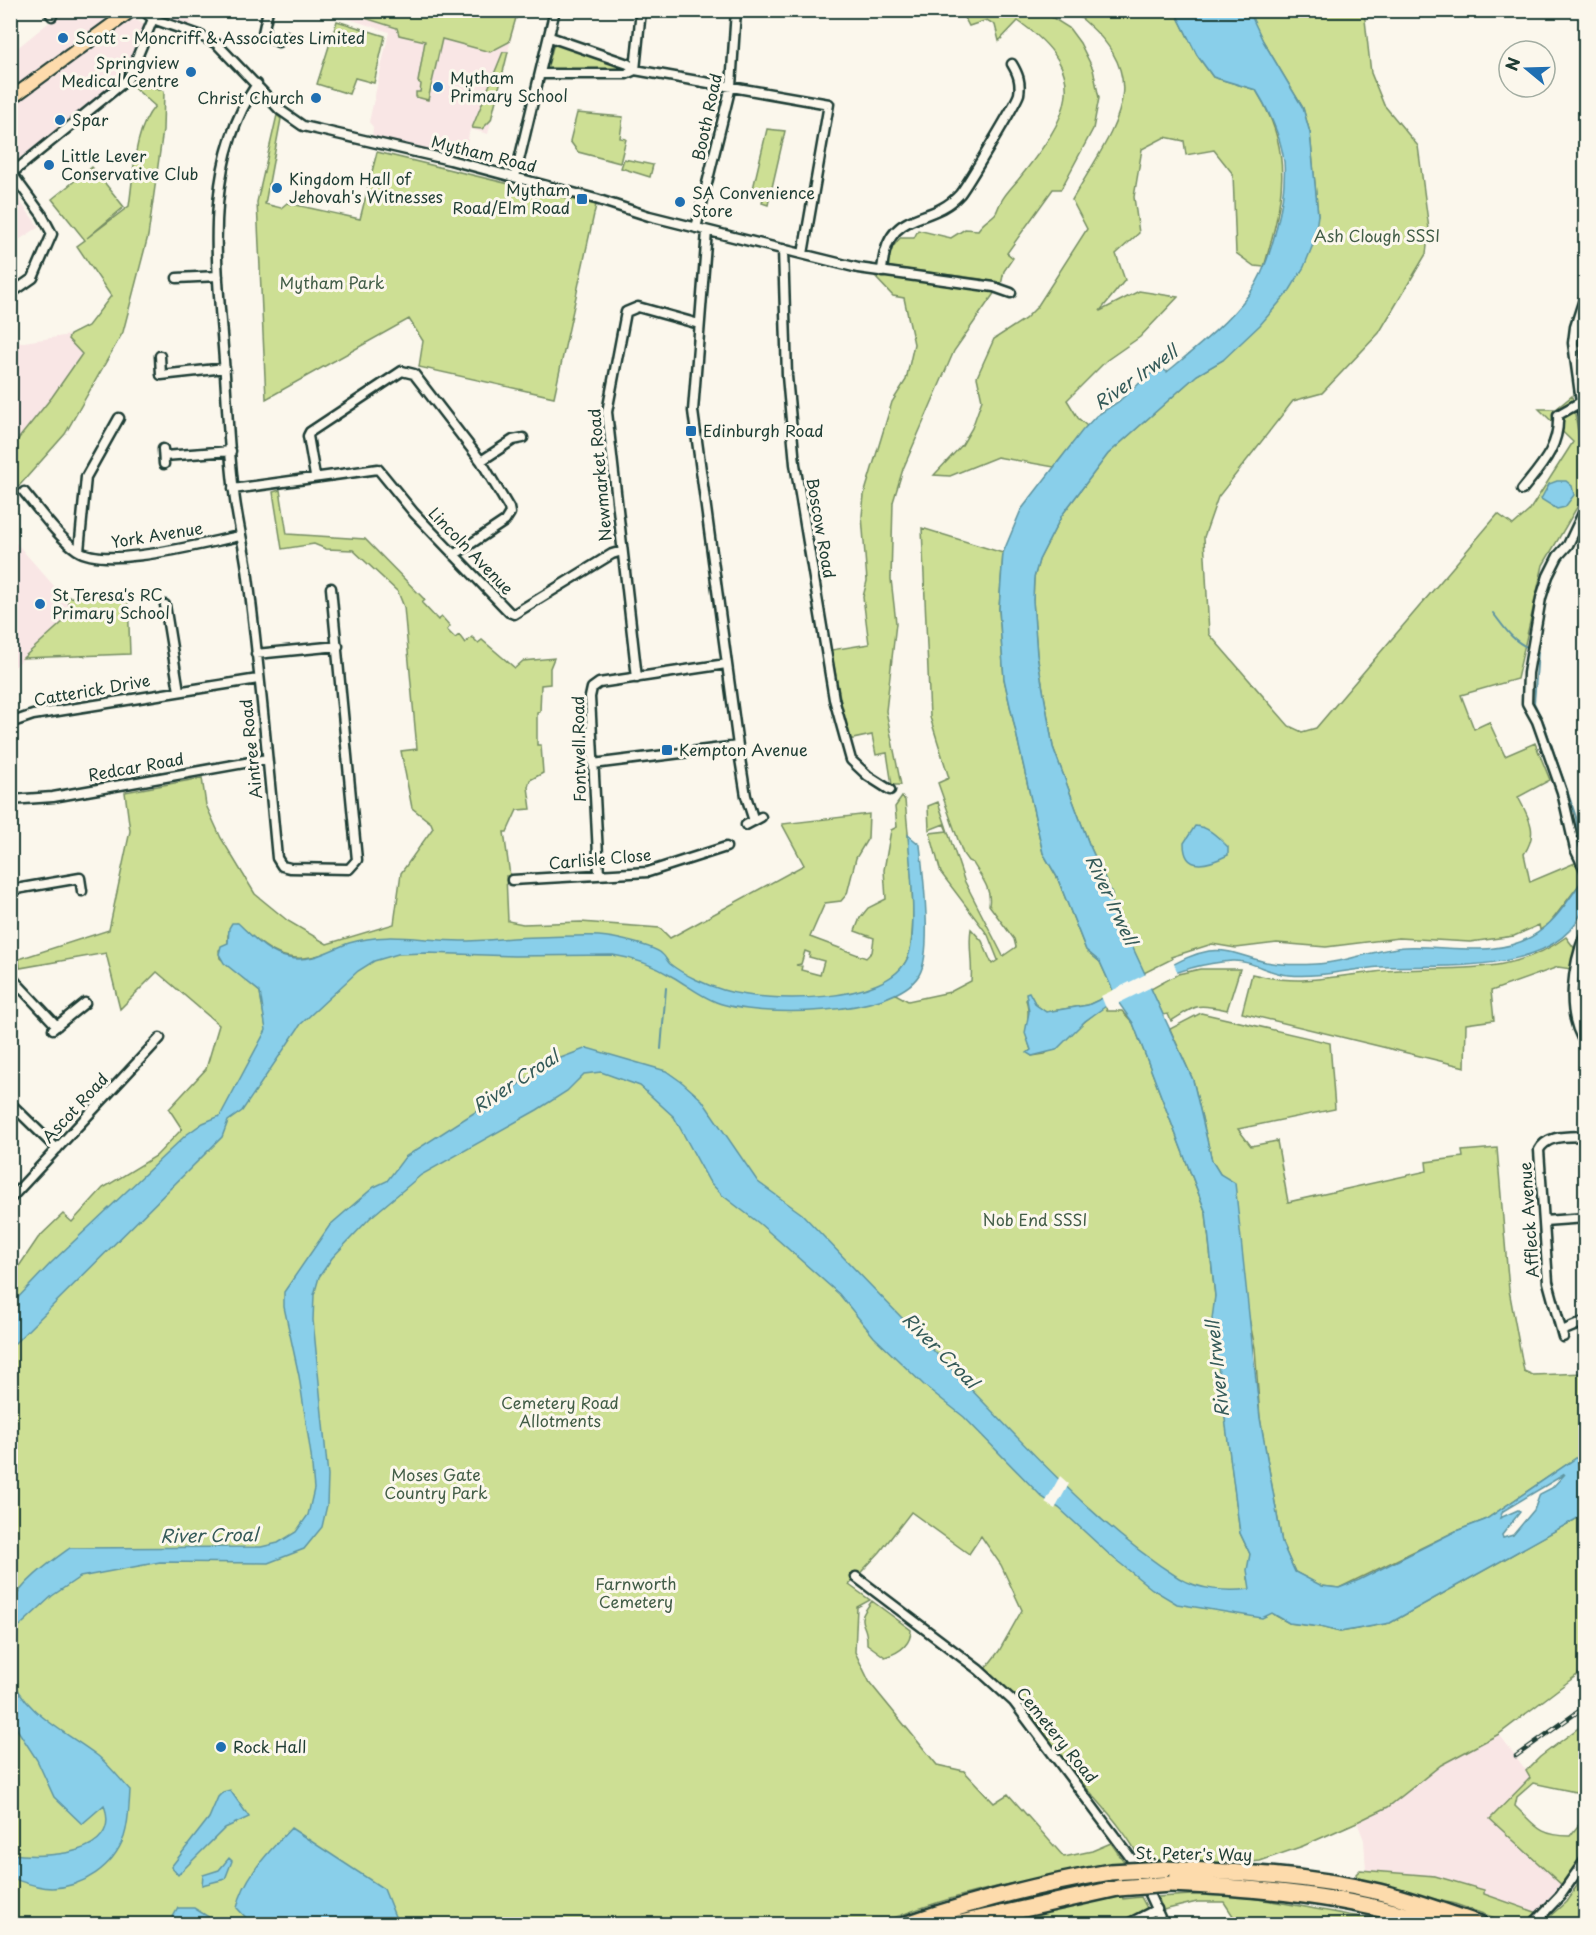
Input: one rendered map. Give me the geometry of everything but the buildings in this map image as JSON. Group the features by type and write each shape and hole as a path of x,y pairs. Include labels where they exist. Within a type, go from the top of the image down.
{"highway":[{"name":"St. Peter's Way","path":"908,1924 976,1900 1054,1882 1110,1872 1164,1869 1268,1874 1333,1883 1380,1893 1480,1924"},
{"name":"St. Peter's Way","path":"956,1924 1118,1888 1170,1884 1260,1888 1312,1894 1364,1904 1436,1924"}],"main road":[{"path":"10,99 132,10"}],"street":[{"name":"Mytham Road","path":"143,10 153,19 199,34 217,44 258,84 280,110 303,126 515,177 707,231 803,254 882,272 994,287 1011,293"},
{"path":"268,10 261,31 278,42 286,36"},
{"path":"515,177 555,10"},
{"path":"635,70 641,10"},
{"name":"Booth Road","path":"696,228 731,86 736,10"},
{"path":"10,294 33,278 52,234 42,215 11,172 128,79 153,19"},
{"path":"549,37 628,64 635,70 829,104 803,254"},
{"path":"882,272 886,245 904,223 945,207 961,193 1019,96 1019,75 1012,64"},
{"path":"540,74 626,74 635,70"},
{"name":"Aintree Road","path":"258,84 242,107 231,132 222,163 216,232 233,489 248,574 279,862 290,868 353,867 358,855 331,588"},
{"path":"707,231 693,411 738,746 746,796 754,821"},
{"name":"Boscow Road","path":"783,249 787,376 795,464 834,699 846,749 851,760 868,776 890,790"},
{"path":"177,278 218,276"},
{"path":"1586,293 1575,327 1573,343 1579,403 1586,438"},
{"name":"Newmarket Road","path":"637,678 607,412 623,316 629,309 638,307 699,324"},
{"path":"160,356 161,375 225,368"},
{"path":"315,476 308,436 310,432 406,371 414,374 481,461 510,513 505,521 454,555"},
{"path":"1522,490 1548,458 1557,441 1558,415 1579,403"},
{"path":"79,551 86,477 119,418"},
{"path":"481,461 513,440 523,438"},
{"path":"164,456 231,452"},
{"name":"Lincoln Avenue","path":"233,489 373,465 381,471 414,513 509,612 514,614 612,554 622,551"},
{"path":"24,492 79,551"},
{"path":"1586,507 1568,545 1558,556 1548,576 1541,598 1528,673 1527,703 1537,721 1568,808 1575,849 1586,872"},
{"name":"York Avenue","path":"79,551 92,556 124,557 240,536"},
{"path":"165,605 179,691"},
{"path":"256,654 338,646"},
{"name":"Fontwell Road","path":"599,875 590,692 599,683 726,664"},
{"name":"Catterick Drive","path":"10,723 33,715 258,679"},
{"path":"593,764 738,746"},
{"name":"Redcar Road","path":"10,800 53,797 267,759"},
{"name":"Carlisle Close","path":"512,880 523,875 599,875 648,872 711,847 726,847"},
{"path":"10,890 80,878 81,891"},
{"path":"1586,932 1577,965 1573,1005 1579,1035 1586,1044"},
{"path":"10,943 10,960"},
{"path":"10,976 55,1027 85,1003"},
{"name":"Ascot Road","path":"10,1199 160,1038"},
{"path":"10,1103 57,1149"},
{"name":"Affleck Avenue","path":"1586,1136 1551,1139 1542,1145 1539,1156 1548,1282 1562,1334 1586,1321"},
{"path":"1544,1221 1586,1218"},
{"name":"Cemetery Road","path":"856,1577 980,1670 1014,1702 1133,1861"},
{"path":"1536,1922 1586,1859"},
{"path":"1149,1894 1163,1924"},
{"path":"1128,1924 1157,1909"}],"shaded area":[{"name":"Mytham Primary School","path":"365,10 518,11 488,134 470,129 467,144 454,141 451,156 372,137 373,127 369,122 389,32 346,18 348,12 363,17"},
{"path":"63,11 98,11 113,31 128,21 137,20 152,31 130,84 11,180 11,53"},
{"path":"158,11 193,11 190,26 163,17"},
{"path":"10,188 39,227 11,245 10,245"},
{"path":"70,335 68,339 82,353 52,397 11,448 11,344"},
{"name":"St Teresa's RC Primary School","path":"10,536 76,611 11,670 10,670"},
{"path":"1499,1734 1531,1777 1490,1819 1563,1886 1548,1904 1538,1913 1484,1894 1484,1890 1435,1876 1366,1871 1364,1840 1357,1822 1388,1807 1441,1765"}],"green space":[{"path":"367,10 518,11 509,42 490,52 442,39 428,100 416,97 416,92 420,92 421,84 418,82 425,41 399,35 397,28 365,18"},
{"path":"961,11 1042,11 1069,28 1080,43 1093,69 1099,98 1093,129 1061,189 1053,189 1007,253 1013,258 1004,271 1001,285 981,279 889,267 887,254 900,238 914,238 918,230 951,238 965,229 978,230 996,213 1004,196 1050,137 1066,98 1065,79 1058,60 1042,41 1018,21 999,41 995,25 987,20 969,26"},
{"path":"1072,11 1175,11 1197,55 1213,77 1256,90 1276,135 1281,156 1282,177 1276,220 1264,267 1254,266 1236,253 1233,174 1214,150 1186,155 1184,141 1165,137 1142,149 1134,197 1139,233 1116,254 1125,280 1100,311 1139,291 1178,297 1140,337 1107,360 1067,400 1078,418 1087,426 1054,467 997,457 950,476 934,475 962,445 972,428 982,400 977,377 994,339 1025,319 1037,307 1087,229 1072,200 1115,124 1122,102 1122,80 1115,58 1099,35"},
{"name":"Ash Clough SSSI","path":"1248,11 1364,11 1371,73 1384,105 1418,146 1429,229 1426,254 1379,333 1322,393 1293,401 1218,497 1204,537 1209,634 1289,726 1302,732 1316,728 1498,514 1513,525 1529,511 1573,442 1539,409 1556,409 1572,396 1585,474 1579,504 1543,565 1517,679 1461,695 1474,729 1489,722 1505,756 1535,743 1550,780 1518,797 1526,812 1532,832 1524,854 1530,882 1575,863 1585,877 1550,923 1540,930 1539,925 1514,936 1470,942 1399,938 1326,947 1277,943 1236,948 1212,944 1171,957 1172,959 1144,973 1112,903 1112,894 1089,844 1053,747 1037,655 1033,600 1034,578 1039,560 1062,515 1108,454 1197,375 1223,360 1318,215 1310,133 1303,108"},
{"path":"337,21 385,36 374,83 355,78 349,94 317,84"},
{"path":"557,43 625,67 626,70 547,69 553,47"},
{"path":"503,52 508,52 491,120 482,129 472,128"},
{"path":"157,76 155,88 164,91 163,130 148,236 123,332 65,434 11,495 11,448 52,397 82,354 68,339 70,335 88,326 111,296 77,246 85,240 52,199 92,167 124,207 87,238 129,206 138,140 155,106 130,84"},
{"path":"577,113 623,117 620,138 626,139 620,163 578,152 570,141"},
{"name":"Mytham Park","path":"277,115 281,119 265,204 281,208 287,203 360,219 377,152 596,205 554,397 419,367 423,341 409,319 266,399 257,202"},
{"path":"767,129 785,131 768,205 762,203 764,196 752,193"},
{"path":"624,159 653,165 650,177 621,168"},
{"path":"882,276 995,292 954,351 903,469 893,502 891,579 896,623 886,711 901,785 892,785 887,753 876,755 872,735 848,740 831,650 869,644 863,597 867,581 862,516 864,495 892,402 906,380 914,344 904,298 893,296 876,278"},
{"name":"Moses Gate Country Park","path":"280,490 287,534 365,539 425,600 422,603 438,620 442,617 450,626 447,630 455,638 459,635 465,643 472,637 478,643 482,640 515,668 523,661 554,658 550,668 550,684 541,685 540,712 537,713 537,745 541,745 543,773 530,780 528,787 531,809 517,810 507,832 504,832 510,876 506,876 508,921 523,924 581,922 660,928 670,938 804,865 782,824 869,814 868,838 856,858 847,894 841,901 825,903 810,937 866,958 872,952 874,938 855,931 860,918 868,908 886,899 884,870 891,830 897,827 895,807 902,797 905,800 912,880 911,943 908,957 900,970 879,985 908,1001 950,992 971,981 971,929 982,941 992,964 998,960 988,935 941,873 930,833 947,831 944,824 929,830 928,806 938,802 964,880 1003,956 1016,947 1014,939 989,905 989,894 982,878 973,863 968,861 963,854 938,783 949,778 930,717 922,528 1003,553 999,609 1004,679 1043,853 1057,877 1086,950 1100,962 1114,993 1088,1005 1046,1012 1036,1005 1031,996 1026,1000 1031,1050 1028,1053 1032,1056 1045,1054 1105,1005 1107,1011 1122,1011 1133,1023 1206,1213 1215,1296 1213,1321 1240,1533 1250,1554 1248,1579 1260,1601 1276,1616 1289,1623 1340,1632 1390,1623 1585,1514 1585,1669 1499,1734 1441,1765 1388,1807 1303,1846 1260,1861 1217,1866 1143,1865 1130,1841 1113,1819 1021,1708 985,1669 999,1651 1022,1610 1001,1565 981,1536 969,1554 911,1512 880,1552 849,1585 870,1600 857,1607 855,1652 870,1683 937,1765 964,1771 994,1803 1008,1794 1064,1857 1092,1851 1111,1843 1125,1863 1032,1879 970,1893 879,1924 11,1924 11,1278 38,1238 63,1214 72,1222 103,1188 156,1156 182,1129 169,1109 206,1069 219,1025 157,972 120,1009 106,953 20,968 19,959 109,930 130,831 125,792 202,778 206,805 221,838 255,894 288,921 327,944 394,924 401,873 433,828 431,823 412,808 401,751 417,749 404,607 398,592 353,550 326,549 314,544 282,549 273,492","holes":["237,923 267,948 287,957 312,957 326,953 266,1028 260,992 220,958 219,950 228,943 228,935","805,951 810,953 809,957 824,961 820,975 801,970 802,966 796,965 801,964"]},
{"path":"64,597 128,598 130,654 23,658 75,611"},
{"path":"1566,937 1575,949 1571,969 1558,967 1491,991 1494,1020 1466,1024 1465,1067 1242,1013 1252,974 1269,978 1300,980 1400,970 1474,968 1521,959 1544,951"},
{"path":"1200,969 1240,969 1227,1010 1202,1006 1171,1021 1168,1014 1163,1015 1151,989 1178,974"},
{"path":"1201,1013 1330,1043 1335,1109 1238,1129 1251,1146 1277,1141 1288,1202 1427,1171 1426,1162 1463,1157 1462,1151 1497,1148 1509,1290 1524,1371 1533,1375 1585,1373 1585,1452 1485,1520 1456,1531 1339,1588 1321,1586 1295,1572 1282,1543 1260,1418 1255,1348 1220,1174 1212,1161 1193,1080 1170,1029"},
{"path":"872,1601 911,1630 906,1645 885,1657 867,1644 862,1619"},
{"path":"1585,1723 1585,1794 1533,1783 1517,1797 1515,1806 1533,1824 1545,1832 1560,1836 1570,1836 1585,1817 1585,1853 1563,1886 1490,1819 1530,1778 1526,1771 1540,1757"},
{"path":"1360,1870 1435,1876 1484,1890 1484,1894 1538,1913 1520,1924 1512,1924 1455,1904 1358,1881 1356,1874"},
{"path":"1585,1874 1585,1924 1541,1924 1566,1902"},
{"path":"1208,1894 1261,1900 1403,1924 1235,1924 1237,1922 1224,1902 1197,1902 1163,1910 1158,1897"},
{"path":"1122,1895 1123,1899 1141,1897 1148,1910 1119,1924 969,1924 1065,1903"}],"water":[{"name":"River Irwell","path":"1175,11 1249,11 1263,41 1303,108 1310,133 1318,215 1314,242 1304,267 1290,290 1260,325 1223,360 1197,375 1108,454 1062,515 1039,560 1034,578 1033,600 1037,655 1053,747 1089,844 1112,894 1112,903 1147,978 1184,959 1216,950 1272,963 1304,965 1327,963 1406,947 1486,949 1501,947 1531,937 1548,925 1585,877 1585,904 1572,928 1552,945 1526,956 1465,965 1380,967 1300,976 1282,974 1247,963 1232,961 1189,968 1149,984 1193,1080 1212,1161 1220,1174 1235,1183 1260,1418 1282,1543 1295,1572 1322,1586 1339,1588 1359,1580 1456,1531 1485,1520 1585,1452 1585,1514 1390,1623 1340,1632 1289,1623 1272,1613 1262,1618 1177,1604 1152,1589 1111,1556 1059,1508 1042,1497 964,1417 925,1386 874,1337 839,1294 760,1224 722,1195 709,1181 674,1117 640,1086 601,1072 584,1074 567,1091 537,1110 421,1175 370,1218 332,1258 319,1277 314,1295 313,1320 328,1476 327,1505 322,1527 304,1549 268,1563 160,1562 80,1577 52,1596 11,1634 10,1611 15,1597 37,1573 70,1548 261,1547 278,1543 296,1532 308,1515 314,1489 299,1376 284,1307 284,1292 330,1225 374,1187 387,1181 405,1157 558,1059 587,1048 666,1071 702,1100 758,1182 802,1214 1056,1476 1127,1541 1187,1582 1214,1589 1250,1589 1247,1570 1250,1554 1240,1533 1212,1319 1215,1296 1206,1213 1133,1023 1116,999 1085,1021 1056,1050 1032,1056 1027,1053 1031,1050 1025,1033 1029,1012 1026,993 1029,992 1036,1005 1046,1012 1088,1005 1114,993 1100,962 1086,950 1057,877 1043,853 1004,679 999,609 1003,553 1021,510 1082,431 1096,416 1118,402 1150,374 1163,369 1167,372 1211,335 1250,293 1265,266 1276,230 1283,193 1284,162 1274,124 1256,90 1213,77 1197,55","holes":["1565,1474 1552,1488 1540,1494 1534,1510 1513,1535 1503,1538 1502,1535 1520,1512 1518,1510 1500,1518 1503,1511"]},
{"path":"1566,481 1572,486 1574,495 1565,507 1557,509 1541,499 1549,484"},
{"path":"1195,826 1209,830 1217,836 1228,847 1228,855 1199,864 1188,859 1184,843"},
{"path":"908,835 920,845 926,912 923,964 919,975 904,989 882,999 854,1006 791,1012 735,1007 710,1000 651,966 613,955 514,956 427,953 398,954 374,961 358,971 301,1024 242,1111 228,1121 222,1137 11,1347 11,1305 51,1263 186,1135 203,1123 220,1116 266,1030 260,992 224,963 219,954 221,946 228,943 229,928 232,923 238,923 274,953 297,959 320,955 363,939 391,937 461,941 529,937 609,937 654,949 682,972 723,990 767,997 824,996 852,992 877,984 896,973 908,957 913,915"},
{"path":"10,1672 24,1699 35,1710 98,1756 130,1790 127,1825 119,1848 105,1866 75,1884 47,1888 11,1878 11,1854 59,1854 76,1850 91,1844 102,1835 107,1822 104,1805 82,1824 54,1797 37,1760 11,1720"},
{"path":"230,1790 249,1817 225,1828 178,1875 171,1867 209,1818 218,1797"},
{"path":"291,1828 384,1889 398,1924 252,1924 237,1908 240,1896 258,1865"},
{"path":"229,1858 232,1861 225,1879 202,1885 203,1875 219,1870"},
{"path":"178,1908 194,1908 220,1924 169,1924"}],"pier":[{"path":"1173,961 1178,974 1119,1003 1117,1010 1114,1003 1106,1008 1101,996"},
{"path":"1060,1476 1069,1484 1055,1509 1045,1503"}],"waterway":[{"path":"1493,613 1513,638 1529,648"},
{"path":"1534,650 1538,652 1534,703 1544,724 1576,817 1579,841 1586,847"},
{"path":"661,1049 666,988"}],"railway":[{"path":"1516,1756 1586,1706"}],"place":[{"name":"Scott - Moncriff & Associates Limited","path":"63,38"},
{"name":"Springview Medical Centre","path":"191,72"},
{"name":"Mytham Primary School","path":"438,87"},
{"name":"Christ Church","path":"316,98"},
{"name":"Spar","path":"60,120"},
{"name":"Little Lever Conservative Club","path":"49,165"},
{"name":"Kingdom Hall of Jehovah's Witnesses","path":"277,188"},
{"name":"Mytham Road/Elm Road","path":"582,199"},
{"name":"SA Convenience Store","path":"680,202"},
{"name":"Edinburgh Road","path":"691,431"},
{"name":"St Teresa's RC Primary School","path":"40,604"},
{"name":"Kempton Avenue","path":"667,750"},
{"name":"Rock Hall","path":"221,1747"}],"water label":[{"name":"River Croal","path":"516,1082"},
{"name":"River Croal","path":"940,1351"},
{"name":"River Croal","path":"209,1536"}],"park label":[{"name":"Nob End SSSI","path":"1035,1220"},
{"name":"Cemetery Road Allotments","path":"560,1412"},
{"name":"Farnworth Cemetery","path":"636,1593"}]}
